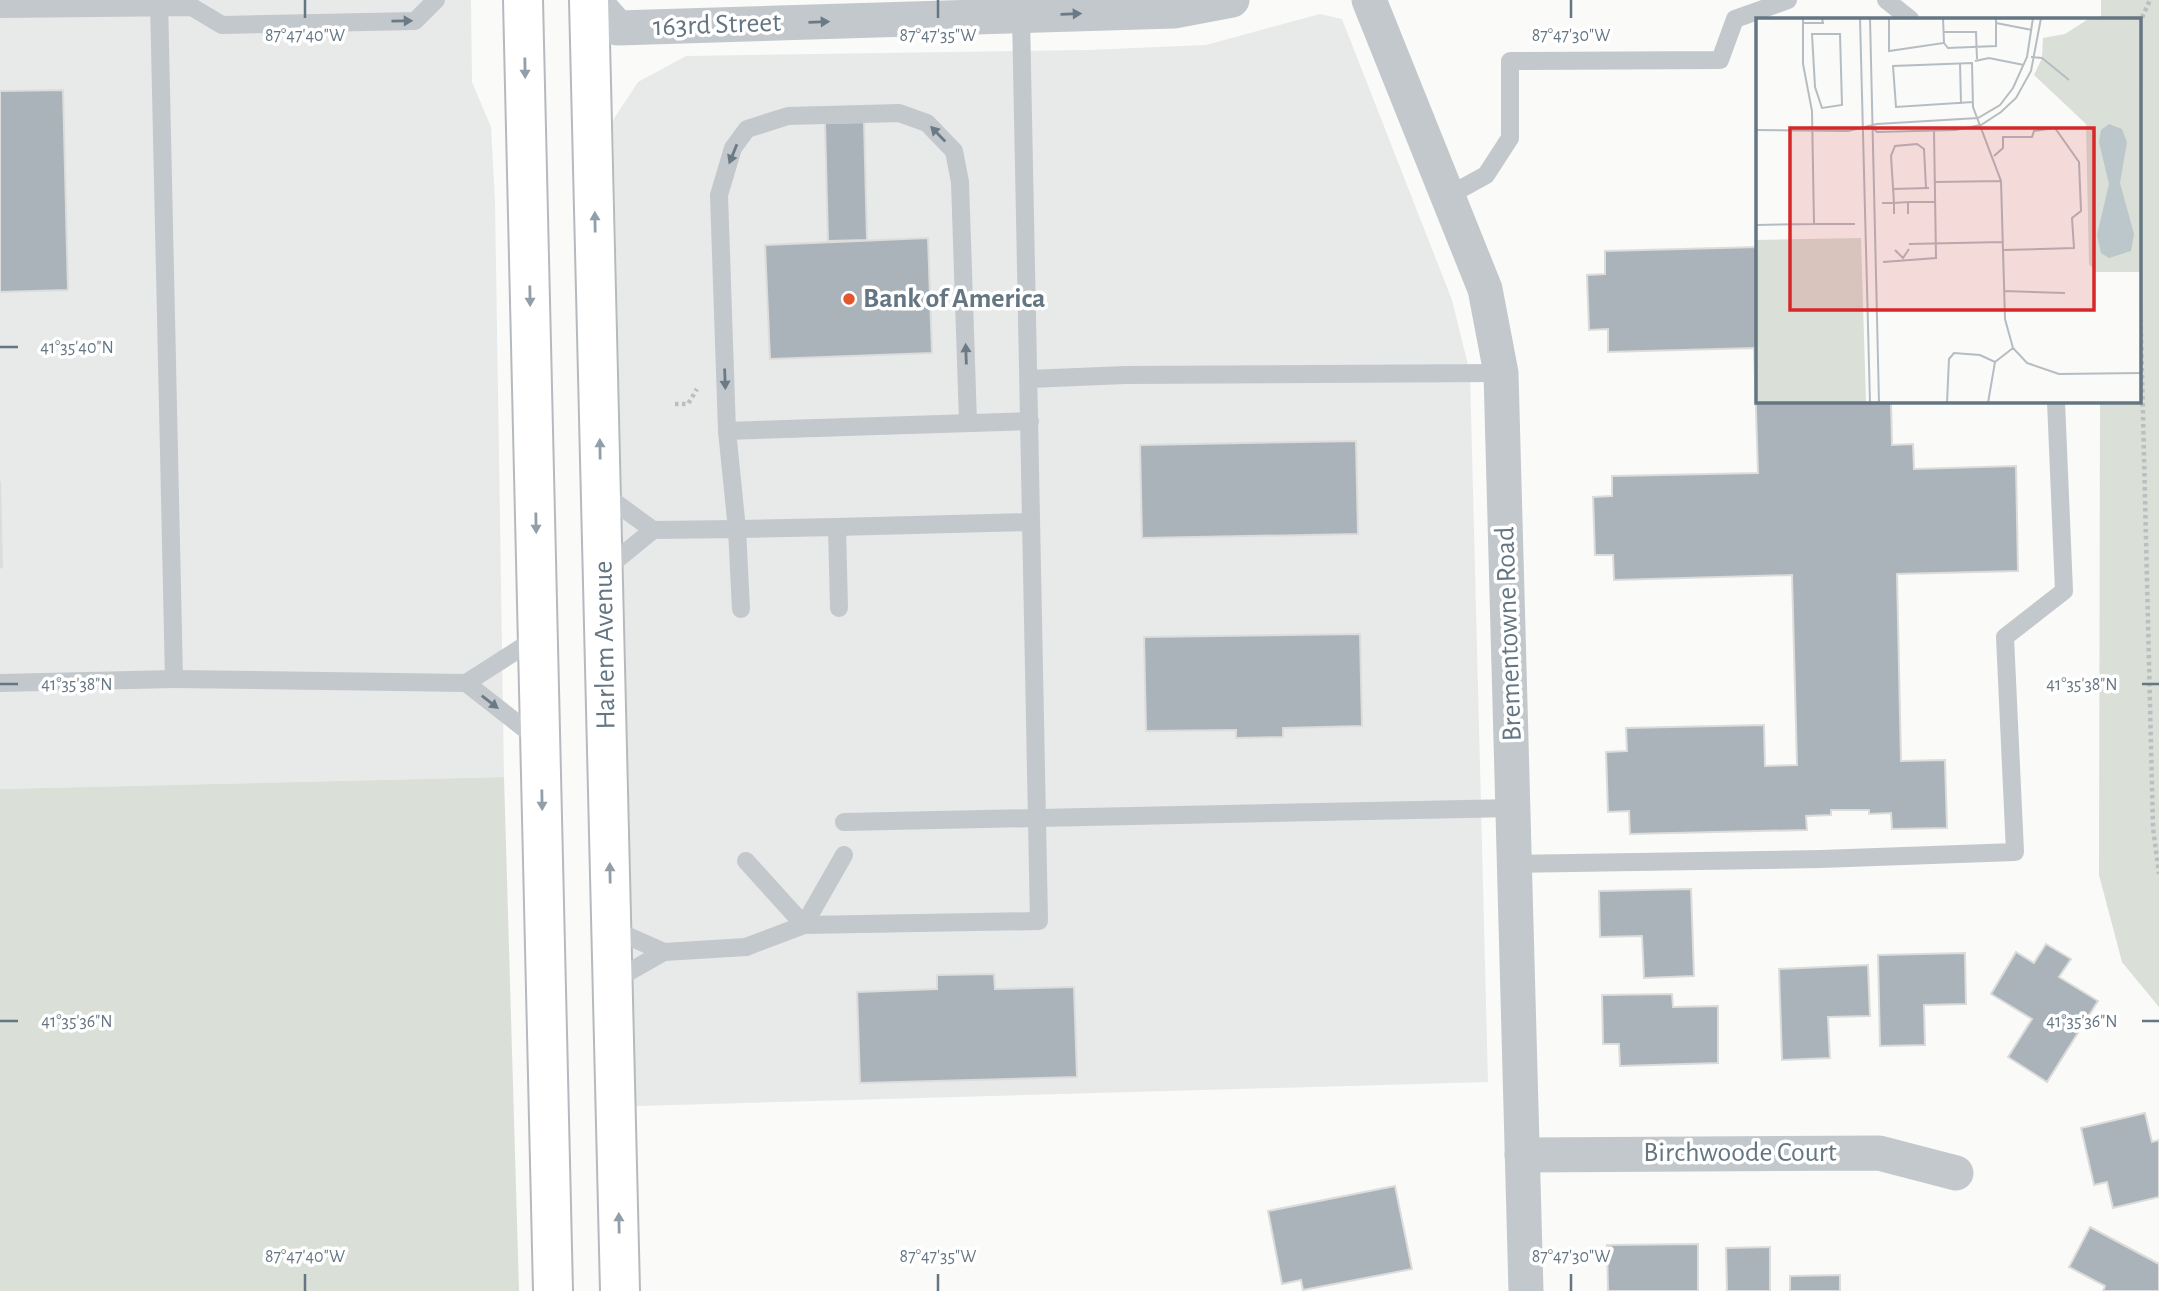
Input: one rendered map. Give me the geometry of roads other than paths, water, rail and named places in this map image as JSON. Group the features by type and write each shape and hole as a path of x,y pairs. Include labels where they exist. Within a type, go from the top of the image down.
{"main road":[{"path":"523,0 552,1291"},
{"name":"Harlem Avenue","path":"591,0 620,1291"}],"street":[{"name":"163rd Street","path":"591,0 618,29 986,8 1021,16 1174,12 1232,0"},
{"name":"Brementowne Road","path":"1369,0 1485,289 1501,373 1526,1291"},
{"name":"Birchwoode Court","path":"1522,1155 1879,1153 1956,1173"}],"lane":[{"path":"0,9 196,3 222,25 415,21 436,0"},
{"path":"1448,196 1486,175 1510,138 1510,61 1720,60 1735,19 1788,0"},
{"path":"1886,0 1909,18"},
{"path":"159,3 174,678"},
{"path":"613,981 664,952 746,947 804,925 1039,921 1021,16"},
{"path":"741,609 737,529 727,431 719,195 733,148 747,129 788,117 899,113 927,123 954,151 960,182 968,422"},
{"path":"1029,379 1150,375 1501,373"},
{"path":"1516,864 1821,859 2015,852 2005,637 2064,591 2056,402"},
{"path":"727,431 1030,421"},
{"path":"601,492 653,530 1031,522"},
{"path":"837,527 839,608"},
{"path":"603,570 653,530"},
{"path":"0,683 174,678 466,683 538,637"},
{"path":"466,683 541,741"},
{"path":"844,822 1514,808"},
{"path":"804,925 844,855"},
{"path":"746,861 804,925"},
{"path":"612,929 664,952"}],"place":[{"name":"Bank of America","path":"849,299"}]}
